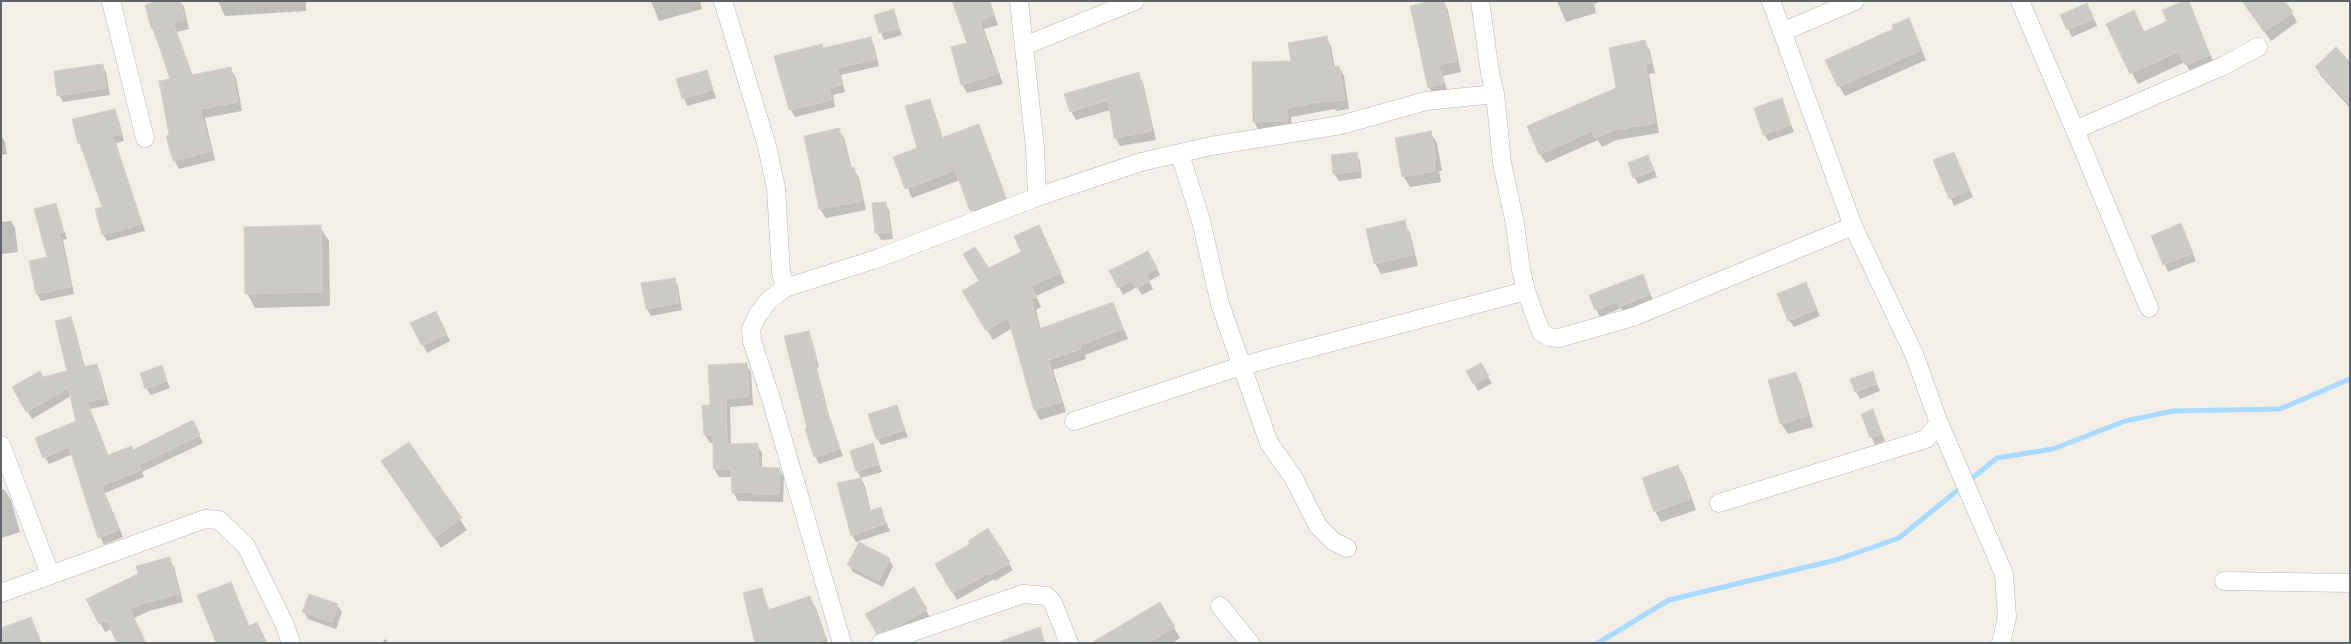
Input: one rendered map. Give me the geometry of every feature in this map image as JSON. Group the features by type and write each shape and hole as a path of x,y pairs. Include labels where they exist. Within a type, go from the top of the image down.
{"street":[{"path":"111,1 145,138"},
{"path":"723,1 767,146 776,188 781,272 785,288"},
{"path":"1019,1 1035,148 1037,197"},
{"path":"1024,46 1135,1"},
{"path":"1480,1 1490,73 1495,94 1502,163 1526,291 1541,332 1550,337 1559,338 1633,317 1853,226"},
{"path":"1771,1 1853,226 1914,354 1939,423 2004,574 2007,617 2001,643"},
{"path":"1782,32 1854,1"},
{"path":"2020,1 2149,308"},
{"path":"2075,130 2223,66 2258,47"},
{"path":"842,643 774,408 752,341 751,328 769,300 785,288 876,259 1037,197 1140,162 1211,146 1341,125 1426,101 1495,94"},
{"path":"1180,154 1201,221 1220,304 1269,443 1293,477 1318,526 1333,541 1347,548"},
{"path":"1074,421 1241,366 1526,291"},
{"path":"1719,503 1926,439 1939,423"},
{"path":"1,445 50,574"},
{"path":"1,593 205,519 219,520 246,546 291,643"},
{"path":"2224,580 2350,583"},
{"path":"881,643 1023,594 1047,596 1054,603 1069,643"},
{"path":"1220,606 1250,643"}],"building":[{"path":"158,1 180,1 185,20 173,22 191,75 231,67 238,102 200,109 211,151 173,161 166,136 169,135 159,81 170,79 153,28 151,28 145,5"},
{"path":"952,1 989,1 994,15 980,20 991,58 994,57 998,74 961,85 951,47 967,43"},
{"path":"1432,1 1444,1 1457,61 1438,65 1444,83 1428,88 1410,6"},
{"path":"2184,1 2189,1 2210,55 2185,65 2179,51 2130,74 2106,24 2134,10 2144,32 2167,21 2162,10"},
{"path":"2242,1 2285,1 2293,12 2264,32"},
{"path":"2087,3 2094,19 2067,30 2060,15"},
{"path":"894,9 899,28 879,33 874,15"},
{"path":"1909,18 1922,50 1838,87 1825,60 1893,29 1892,25"},
{"path":"1327,36 1332,67 1339,66 1345,100 1330,102 1330,100 1287,108 1287,121 1253,122 1252,62 1291,61 1288,43"},
{"path":"871,37 876,59 837,68 842,85 829,88 832,100 789,110 774,56 822,44 823,48"},
{"path":"1645,40 1651,63 1645,64 1655,123 1611,131 1595,138 1592,131 1539,155 1527,126 1616,88 1609,48"},
{"path":"2336,47 2350,62 2350,105 2315,67"},
{"path":"103,64 106,88 57,96 54,71"},
{"path":"707,70 713,90 682,99 676,79"},
{"path":"1139,72 1152,131 1114,138 1108,100 1070,112 1064,94"},
{"path":"1782,98 1791,125 1763,135 1754,108"},
{"path":"930,99 941,138 979,124 1006,198 970,211 955,170 905,189 893,157 917,148 905,106"},
{"path":"115,109 121,134 113,136 142,224 102,235 95,209 102,207 80,143 78,144 72,119"},
{"path":"839,128 850,168 854,167 862,201 819,209 804,136"},
{"path":"1431,131 1436,160 1434,161 1435,171 1402,177 1395,138"},
{"path":"1357,152 1359,171 1333,174 1331,155"},
{"path":"1954,152 1970,190 1949,199 1933,160"},
{"path":"1648,155 1654,170 1633,178 1628,163"},
{"path":"886,202 890,232 875,233 872,203"},
{"path":"56,203 64,232 59,233 71,287 36,294 29,261 47,257 34,209"},
{"path":"1405,220 1413,255 1374,264 1366,229"},
{"path":"2181,223 2193,253 2163,265 2151,236"},
{"path":"321,225 322,292 245,294 244,227"},
{"path":"1039,225 1061,273 1031,286 1037,297 1031,299 1034,304 1032,305 1039,329 1113,302 1123,329 1080,345 1081,349 1048,360 1061,402 1034,410 1008,318 986,331 962,291 979,281 963,254 975,247 989,268 1021,252 1014,236"},
{"path":"1148,251 1157,268 1146,274 1150,281 1136,288 1132,281 1118,288 1109,271"},
{"path":"1643,274 1650,294 1619,307 1617,302 1595,310 1589,295"},
{"path":"675,278 679,303 646,309 641,283"},
{"path":"1806,282 1817,309 1788,321 1777,294"},
{"path":"436,311 447,334 422,346 410,323"},
{"path":"71,317 83,367 97,364 105,398 87,402 108,455 132,446 133,450 193,420 200,435 139,465 141,470 102,486 111,513 113,512 120,530 98,538 69,447 43,458 35,438 76,421 68,388 26,412 12,387 40,371 43,377 67,371 55,321"},
{"path":"809,331 829,421 831,421 840,449 814,457 805,429 807,428 784,336"},
{"path":"747,363 749,397 726,398 727,444 758,443 758,467 780,468 779,494 732,493 731,469 713,469 713,435 704,435 702,405 710,405 708,365"},
{"path":"1481,363 1489,376 1473,384 1466,371"},
{"path":"162,365 167,381 145,389 140,373"},
{"path":"1873,371 1877,384 1855,392 1850,379"},
{"path":"1796,372 1808,416 1780,424 1768,380"},
{"path":"897,405 905,430 876,439 868,414"},
{"path":"1873,409 1882,434 1870,438 1861,414"},
{"path":"409,442 462,518 434,538 381,461"},
{"path":"873,443 879,464 856,472 850,451"},
{"path":"1678,465 1690,499 1654,512 1642,478"},
{"path":"861,478 869,511 881,507 886,523 851,536 837,483"},
{"path":"988,528 1010,562 990,575 989,573 952,593 935,564 970,544 968,541"},
{"path":"859,542 890,558 879,581 847,565"},
{"path":"170,557 179,594 144,603 130,609 146,643 117,643 107,621 99,624 86,599 138,574 136,566"},
{"path":"231,582 249,626 257,622 267,643 216,643 197,595"},
{"path":"914,587 927,609 896,627 877,634 865,614"},
{"path":"762,588 768,610 810,596 825,639 814,643 755,643 743,593"},
{"path":"309,594 338,604 332,622 302,612"},
{"path":"1160,602 1175,627 1147,643 1091,643"},
{"path":"31,617 41,643 1,643 1,628"},
{"path":"1040,627 1045,643 1001,643 1001,641"}],"waterway":[{"path":"1598,643 1669,600 1836,560 1899,538 1997,458 2053,449 2125,421 2173,411 2280,409 2350,379"}]}
